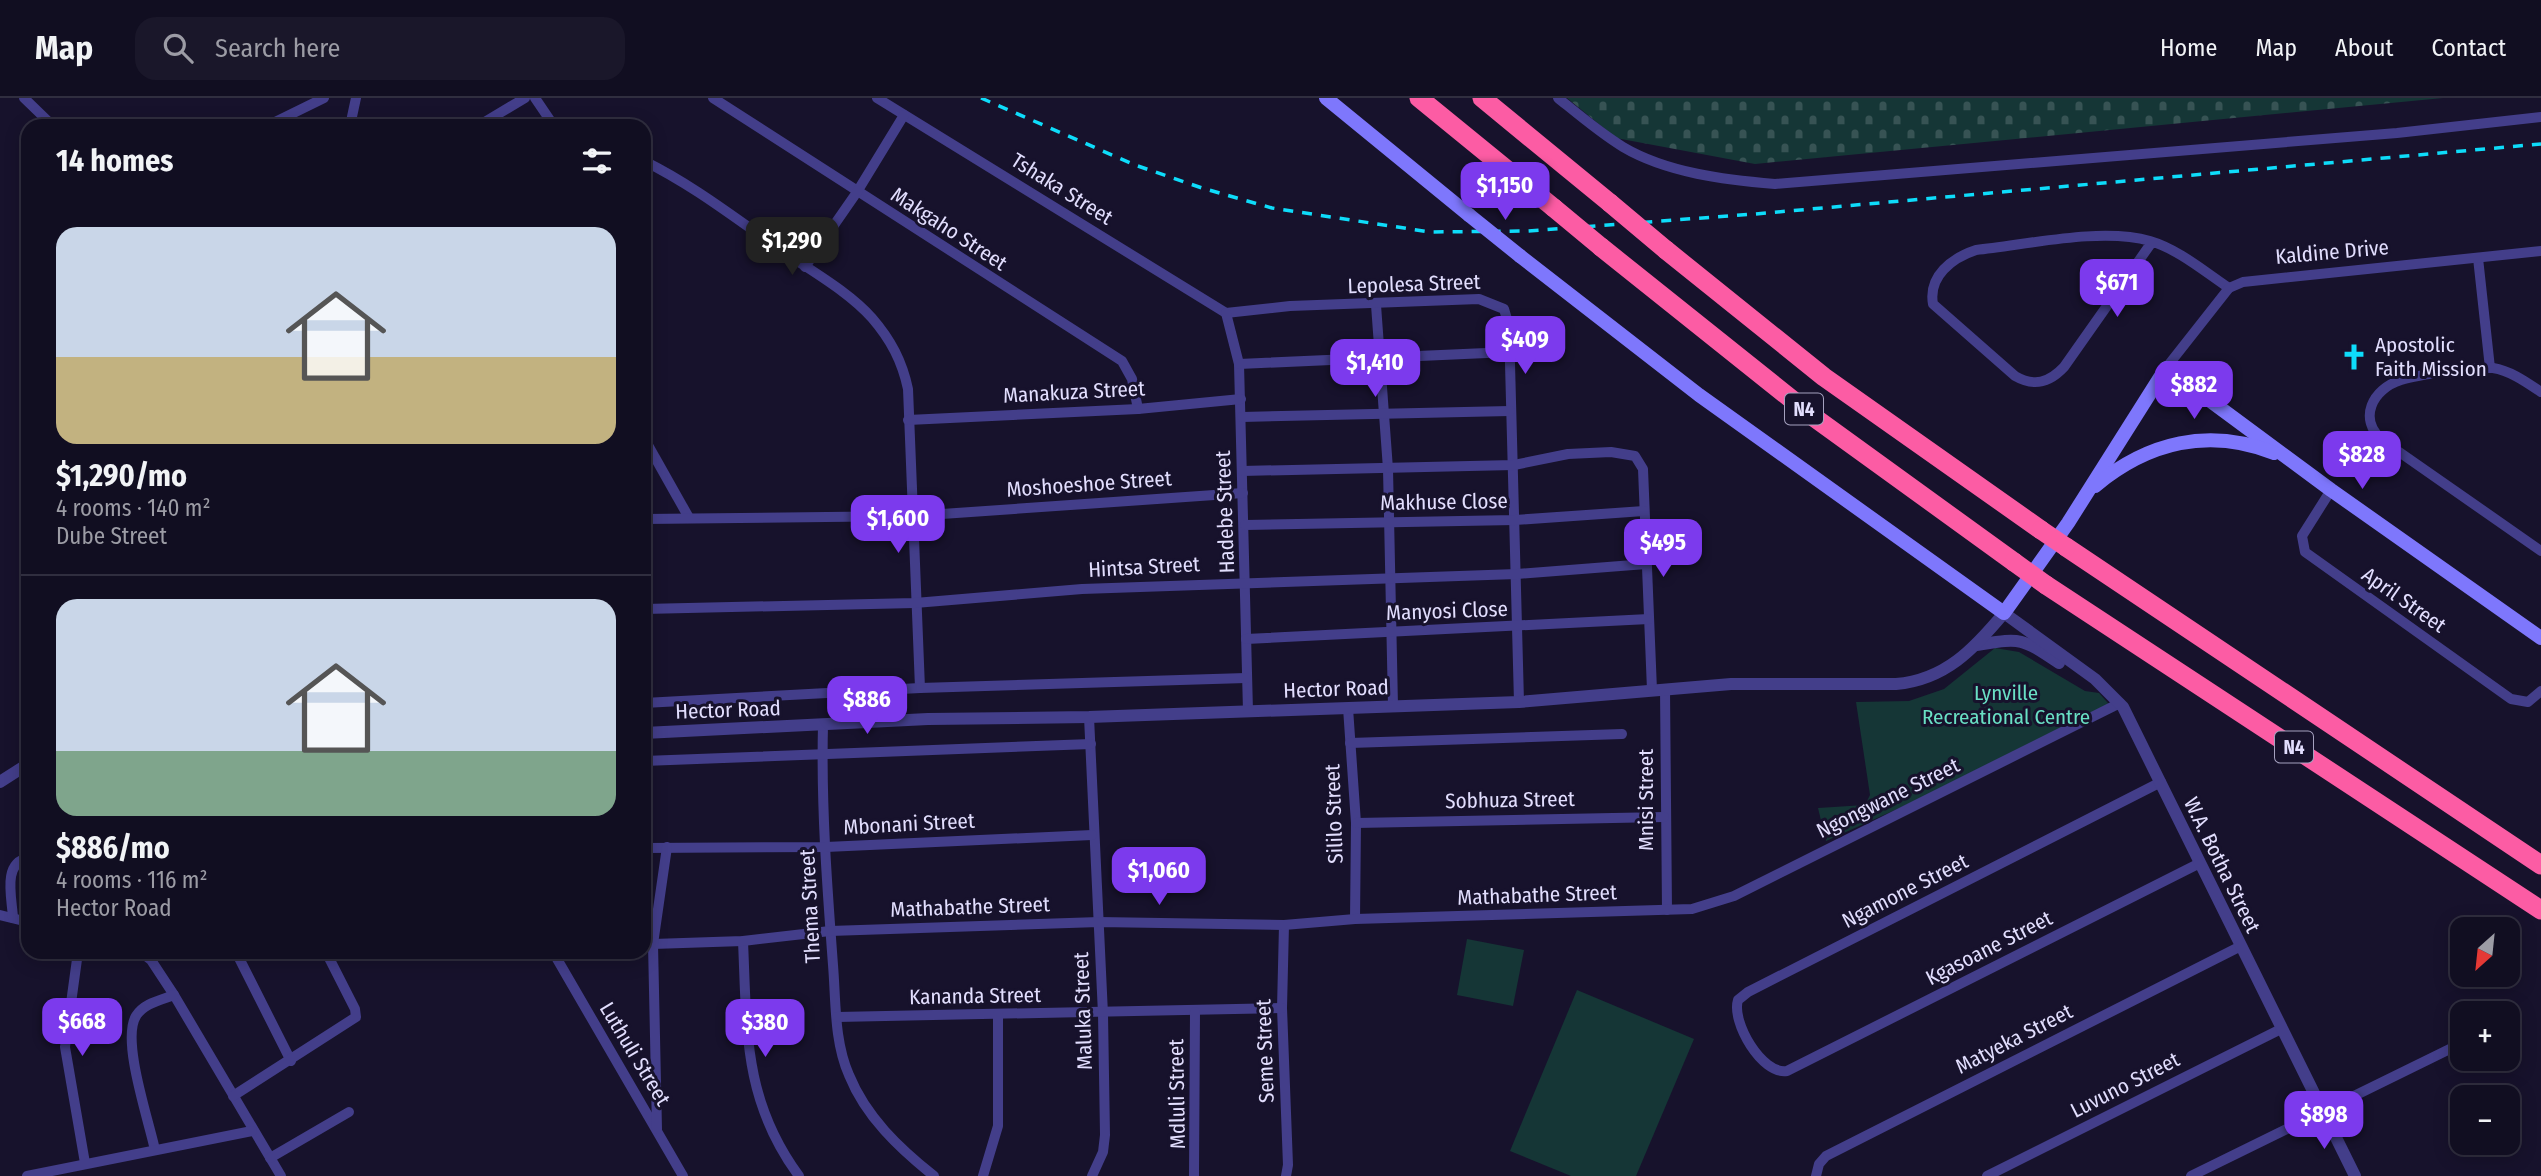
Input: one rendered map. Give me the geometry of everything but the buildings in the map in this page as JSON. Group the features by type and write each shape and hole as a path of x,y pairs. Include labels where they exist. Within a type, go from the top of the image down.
{"highway":[{"name":"N4","path":"1419,98 1815,418 2046,585 2541,910"},
{"name":"N4","path":"1482,98 1824,377 2040,530 2541,865"}],"main road":[{"path":"1326,98 1520,256 1699,395 2004,613 2087,492 2166,368 2331,490 2541,638"},
{"path":"2087,492 2144,454 2168,444 2198,439 2245,443 2273,452 2312,474"}],"street":[{"path":"24,98 46,119"},
{"path":"281,119 324,98"},
{"path":"352,119 356,98"},
{"path":"490,119 525,98"},
{"path":"535,98 549,119"},
{"name":"Makgaho Street","path":"713,98 1122,361 1132,379 1138,409"},
{"name":"Tshaka Street","path":"877,98 1226,313"},
{"path":"1558,98 1625,148 1667,164 1728,180 1775,184 2397,133 2541,117"},
{"path":"805,267 857,192 904,115"},
{"path":"651,165 686,184 805,267 870,316 891,342 904,368 920,688"},
{"path":"2152,242 2063,367 2049,380 2030,383 2015,376 1933,304 1931,296 1938,277 1955,259 1976,250 2104,237 2152,242 2229,288 2166,368"},
{"name":"Kaldine Drive","path":"2229,288 2260,278 2541,251"},
{"path":"2478,258 2490,368"},
{"name":"Lepolesa Street","path":"1226,313 1290,306 1488,300 1504,309 1508,317 1514,465 1519,702"},
{"path":"1376,305 1388,469 1393,706"},
{"name":"Hadebe Street","path":"1226,313 1239,364 1242,417 1248,711"},
{"path":"1239,364 1509,352"},
{"path":"2541,392 2505,371 2490,368 2401,380 2376,398 2368,410 2368,422 2382,440 2541,551"},
{"name":"Manakuza Street","path":"908,420 1138,409 1241,399"},
{"path":"1242,417 1510,411"},
{"path":"651,450 688,516"},
{"path":"1242,471 1514,465 1568,454 1611,452 1635,456 1643,469 1652,690"},
{"name":"April Street","path":"2331,490 2302,536 2302,548 2314,561 2511,699 2528,702 2541,691"},
{"name":"Moshoeshoe Street","path":"651,519 688,516 913,516 1242,493"},
{"name":"Makhuse Close","path":"1245,524 1515,520 1644,510"},
{"name":"Hintsa Street","path":"651,609 915,603 1082,589 1247,581 1517,574 1646,564"},
{"name":"Hector Road","path":"651,733 928,719 1089,717 1519,702 1731,684 1882,685 1916,682 1944,671 1976,645 2004,613"},
{"name":"W.A. Botha Street","path":"2004,613 2095,678 2120,703 2355,1176"},
{"name":"Manyosi Close","path":"1246,639 1649,619"},
{"path":"1976,645 2006,639 2020,640 2072,671 2095,678"},
{"name":"Hector Road","path":"651,703 920,688 1246,678"},
{"name":"Mnisi Street","path":"1665,689 1664,817 1667,910"},
{"name":"Ngongwane Street","path":"1667,910 1706,906 1734,895 2120,703"},
{"name":"Sililo Street","path":"1348,708 1356,823 1355,919"},
{"name":"Maluka Street","path":"1089,717 1092,835 1100,922 1105,1135 1103,1152 1092,1176"},
{"name":"Thema Street","path":"823,725 830,931 842,1055 858,1095 896,1145 934,1176"},
{"path":"1350,743 1622,734"},
{"path":"651,761 1091,744"},
{"path":"0,782 21,768"},
{"name":"Ngamone Street","path":"1797,1067 1779,1073 1762,1063 1738,1019 1736,1006 1742,995 2161,782"},
{"name":"Sobhuza Street","path":"1356,823 1664,817"},
{"name":"Mbonani Street","path":"651,848 826,847 1092,835"},
{"path":"657,1129 653,944 667,847"},
{"path":"13,918 11,871 21,860"},
{"name":"Kgasoane Street","path":"1797,1067 2198,864"},
{"name":"Mathabathe Street","path":"653,944 743,941 830,931 1100,922 1284,925 1355,919 1667,910"},
{"path":"0,915 21,920"},
{"name":"Seme Street","path":"1284,925 1282,1008 1288,1164 1286,1176"},
{"path":"743,941 750,1069 766,1121 799,1176"},
{"name":"Matyeka Street","path":"1816,1176 1819,1164 1826,1156 2241,947"},
{"path":"77,959 65,1047 85,1163"},
{"path":"150,959 174,995 281,1176"},
{"path":"240,959 291,1061"},
{"path":"233,1096 291,1061 355,1017 355,1009 330,959"},
{"name":"Luthuli Street","path":"557,959 684,1176"},
{"path":"155,1150 132,1048 132,1026 145,1007 174,995"},
{"name":"Kananda Street","path":"837,1017 1103,1014 1282,1008"},
{"name":"Mdluli Street","path":"1195,1012 1195,1176"},
{"path":"983,1176 998,1126 998,1014"},
{"name":"Luvuno Street","path":"1987,1176 2281,1029"},
{"path":"2191,1176 2450,1049"},
{"path":"270,1158 349,1112"},
{"path":"27,1176 252,1131"}],"green space":[{"path":"1567,98 2443,98 1755,164 1616,138"},
{"name":"Lynville Recreational Centre","path":"1995,648 2019,652 2085,691 2099,693 2115,711 1826,841 1818,808 1865,805 1870,795 1856,702 1909,701 1944,689"},
{"path":"1467,939 1524,950 1513,1006 1457,995"},
{"path":"1577,990 1694,1039 1636,1176 1571,1176 1510,1151"}],"railway":[{"path":"981,98 1135,165 1202,188 1272,208 1430,232 1528,231 1755,214 2541,144"}],"place":[{"name":"Apostolic Faith Mission","path":"2354,357"}]}
